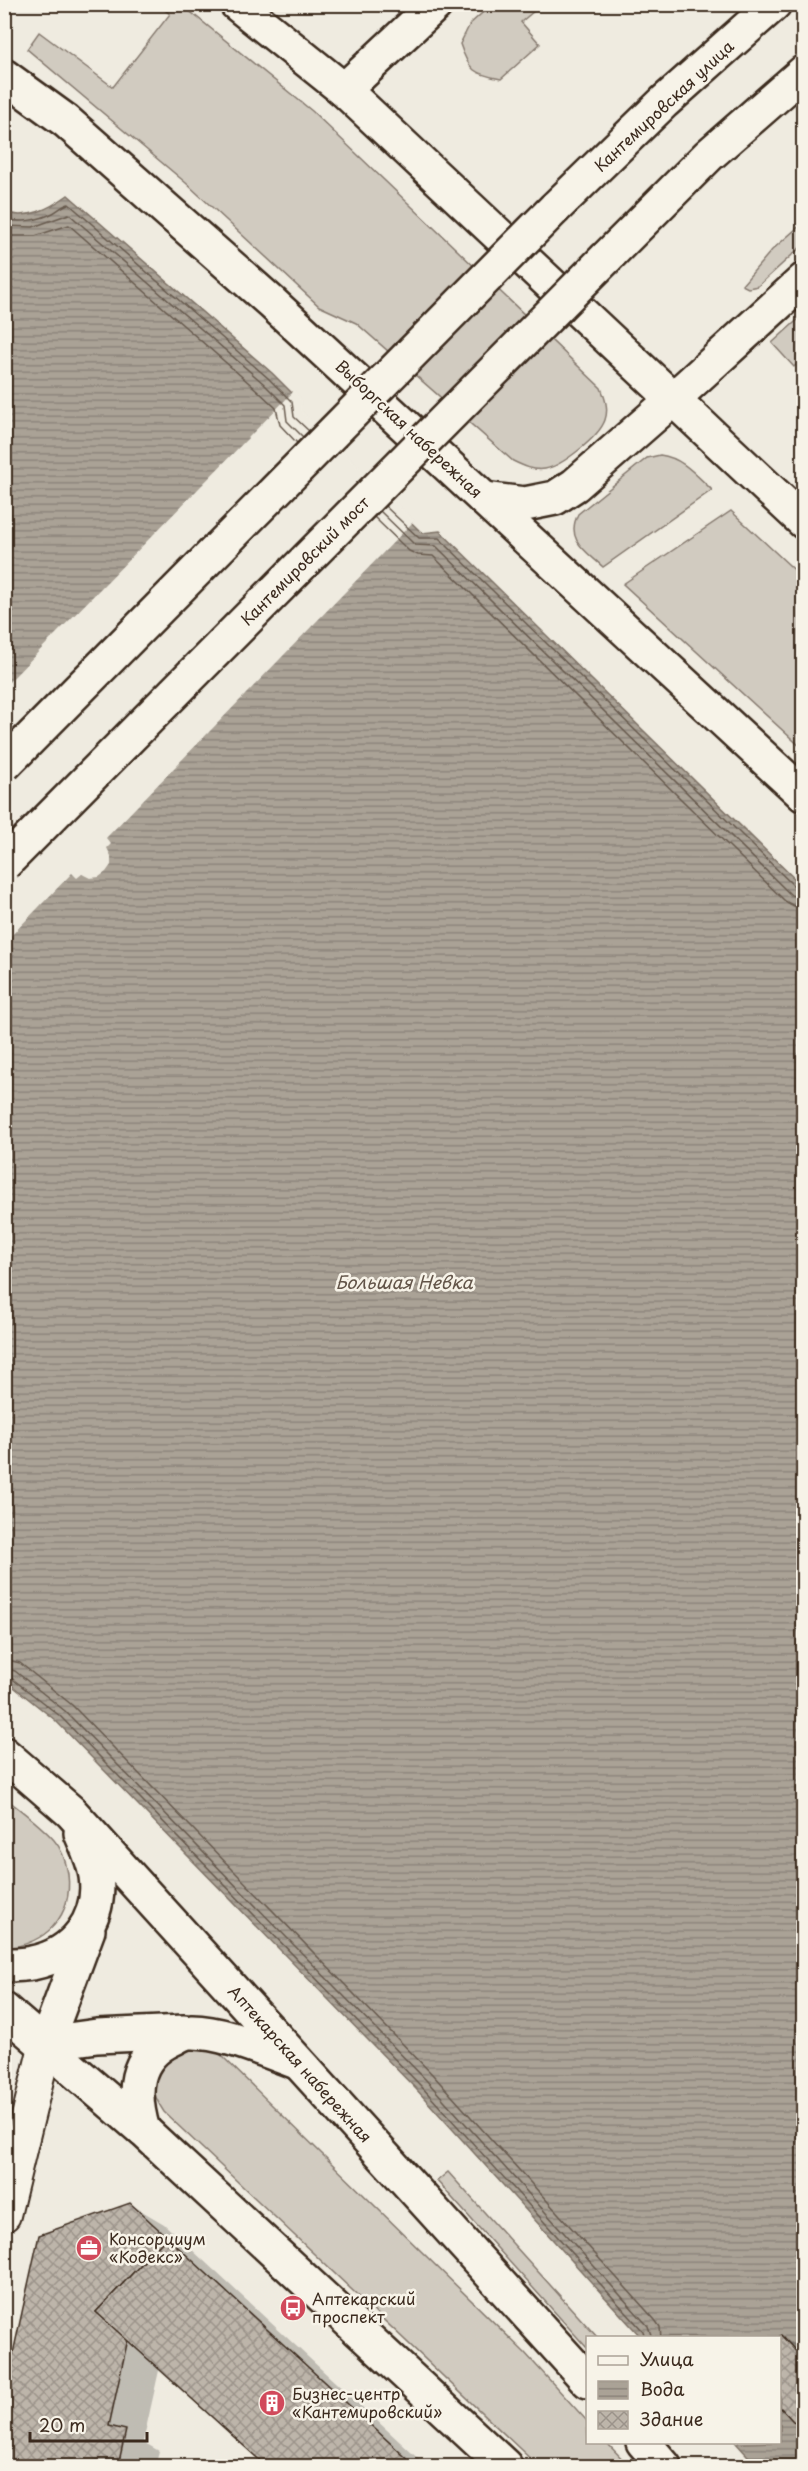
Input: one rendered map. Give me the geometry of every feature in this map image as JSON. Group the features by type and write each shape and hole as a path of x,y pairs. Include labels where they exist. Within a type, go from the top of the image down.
{"main road":[{"path":"237,4 344,90 804,522"},
{"path":"344,90 436,4"},
{"name":"Кантемировская улица","path":"4,765 555,208 664,102 774,4"},
{"name":"Кантемировский мост","path":"4,864 710,155 804,72"},
{"name":"Выборгская набережная","path":"4,75 75,129 270,301 804,795"},
{"path":"484,499 525,504 555,498 575,485 804,280"},
{"name":"Аптекарская набережная","path":"4,1754 71,1812 586,2379"},
{"path":"46,2043 90,1925 97,1894 97,1877 88,1849 71,1812"},
{"path":"4,1965 33,1963 50,1957 73,1943 90,1925"},
{"path":"4,2010 46,2043 143,2130 505,2466"},
{"path":"46,2043 97,2036 188,2032 222,2037 299,2062"},
{"path":"143,2130 137,2110 136,2095 138,2078 145,2060 159,2045 188,2032"},
{"path":"645,2444 664,2466"}],"street":[{"path":"4,2215 46,2043"}],"shaded area":[{"path":"158,5 182,5 312,111 601,388 607,412 601,427 588,442 561,462 545,469 533,469 513,461 356,323 319,306 186,183 27,49 39,32 113,87 170,14"},
{"path":"491,5 541,5 521,22 540,44 501,79 474,70 466,60 460,44 470,24"},
{"path":"803,223 803,245 758,286 748,288 742,285 772,250"},
{"path":"803,315 803,358 794,367 772,343"},
{"path":"660,455 682,463 712,490 603,567 584,550 576,538 574,531 578,514 647,458"},
{"path":"731,511 803,578 803,749 623,584"},
{"path":"4,1797 57,1844 68,1874 66,1903 54,1926 33,1941 5,1948"},
{"path":"179,2048 208,2048 221,2055 525,2353 586,2420 586,2444 608,2444 629,2466 538,2466 164,2112 154,2092 153,2084 158,2069"},
{"path":"448,2172 596,2336 586,2336 586,2347 437,2181"}],"water":[{"name":"Большая Невка","path":"68,195 272,373 299,400 299,413 422,533 440,531 803,887 803,2466 757,2466 737,2444 781,2444 781,2336 640,2336 416,2089 55,1720 5,1680 4,212 30,214"}],"pier":[{"path":"294,391 301,399 302,412 414,521 106,838 111,844 107,848 111,856 111,865 106,872 99,877 90,878 82,874 77,878 72,873 5,942 5,686"}],"building":[{"path":"130,2203 167,2237 96,2312 128,2339 109,2426 126,2430 118,2466 4,2466 4,2394 39,2235"},
{"name":"Бизнес-центр «Кантемировский»","path":"167,2237 415,2466 266,2466 96,2312"},
{"path":"780,2336 804,2360 804,2433 781,2408"}],"place":[{"name":"Консорциум «Кодекс»","path":"89,2248"},
{"name":"Аптекарский проспект","path":"293,2308"},
{"name":"Бизнес-центр «Кантемировский»","path":"272,2403"}]}
